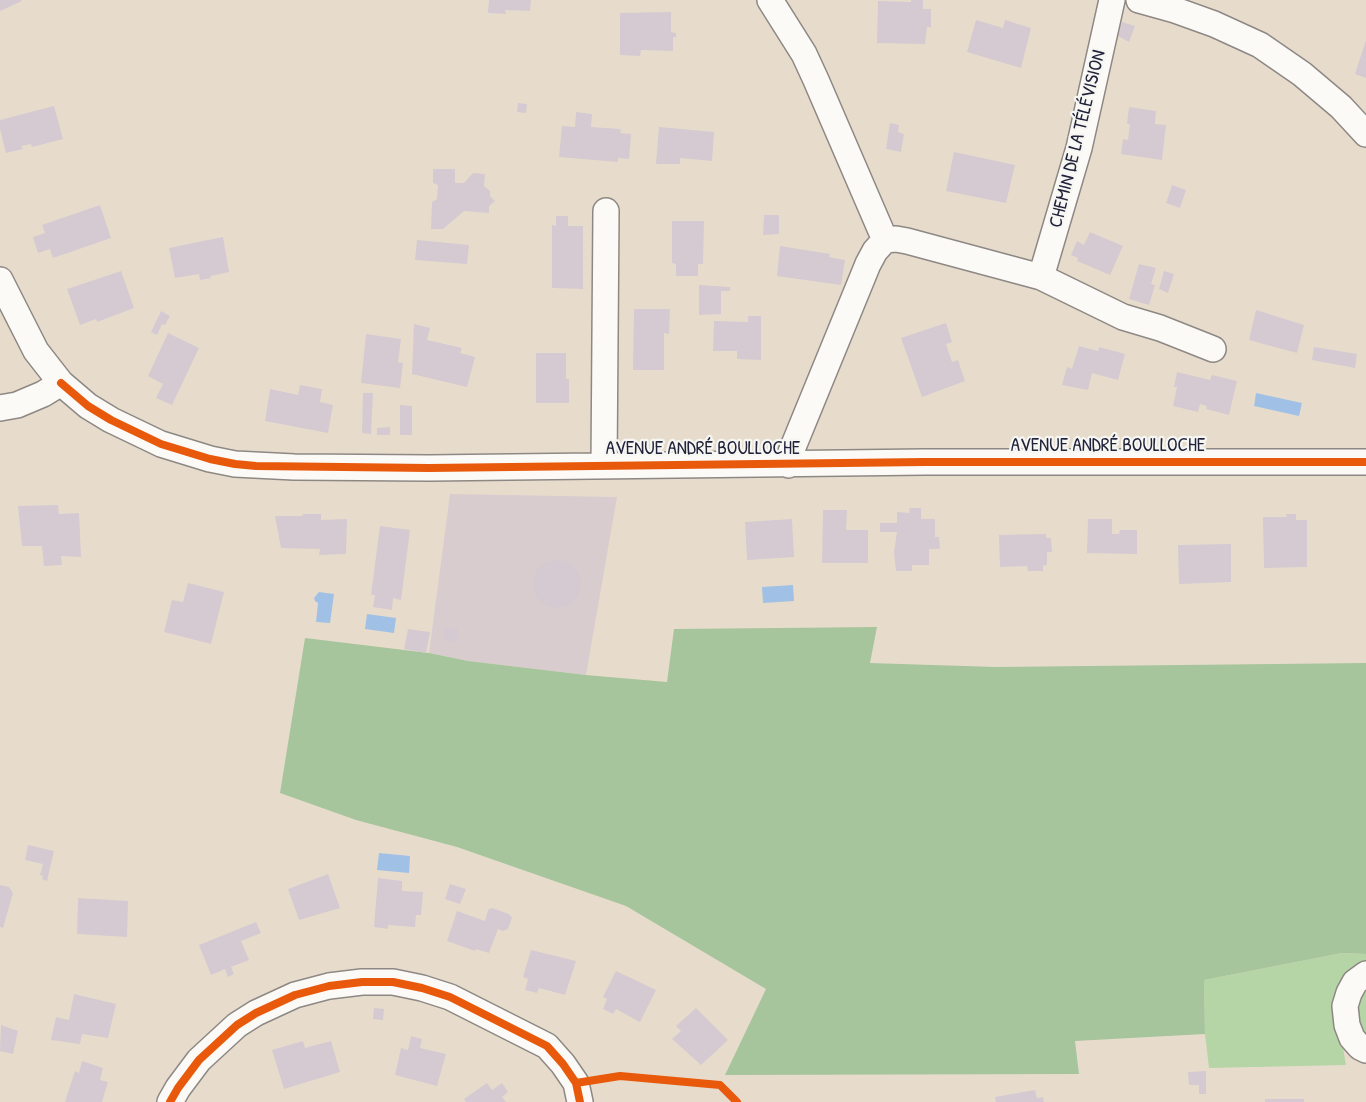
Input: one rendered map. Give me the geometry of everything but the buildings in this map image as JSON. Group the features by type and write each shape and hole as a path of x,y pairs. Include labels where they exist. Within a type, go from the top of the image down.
{"street":[{"path":"770,0 804,54 885,240"},
{"name":"CHEMIN DE LA TÉLÉVISION","path":"1041,277 1079,148 1112,0"},
{"path":"1139,0 1214,24 1260,45 1302,74 1341,107 1366,134"},
{"name":"AVENUE ANDRÉ BOULLOCHE","path":"604,466 606,211"},
{"path":"789,465 791,452 868,264 875,251 885,240 908,240 1041,277 1123,317 1160,328 1213,349"},
{"name":"AVENUE ANDRÉ BOULLOCHE","path":"0,280 36,351 61,383 88,406 161,444 235,464 294,467 409,468 925,462 1366,462"},
{"path":"0,408 43,394 61,383"},
{"path":"1366,974 1355,982 1345,1006 1347,1025 1352,1038 1360,1047 1366,1050"},
{"path":"170,1102 178,1088 200,1060 236,1025 256,1013 295,995 330,986 362,982 393,982 422,988 450,997 547,1046 564,1064 576,1083 580,1102"}],"shaded area":[{"path":"450,494 617,497 586,675 468,661 429,653"}],"green space":[{"path":"877,627 870,663 996,667 1366,663 1366,954 1342,953 1204,980 1205,1034 1075,1041 1079,1074 725,1075 766,989 626,906 457,847 356,820 280,793 305,638 429,653 468,661 586,675 667,682 674,629"},
{"path":"1342,953 1366,954 1366,965 1338,1018 1346,1065 1209,1068 1205,1034 1204,980"},
{"path":"1366,984 1366,1039 1356,1028 1354,1003"}],"water":[{"path":"1256,393 1302,403 1299,416 1254,406"},
{"path":"793,585 794,601 763,603 762,587"},
{"path":"319,592 334,594 330,623 316,622 318,603 314,598"},
{"path":"367,614 396,618 394,633 365,629"},
{"path":"379,853 410,856 409,873 377,870"}],"cycle path":[{"path":"61,383 88,406 111,420 161,444 210,459 256,466 429,468 925,462 1366,462"},
{"path":"170,1102 199,1060 237,1025 256,1013 295,995 329,986 362,982 393,982 422,988 450,997 547,1046 576,1083 580,1102"},
{"path":"576,1083 620,1076 720,1085 737,1102"}]}
